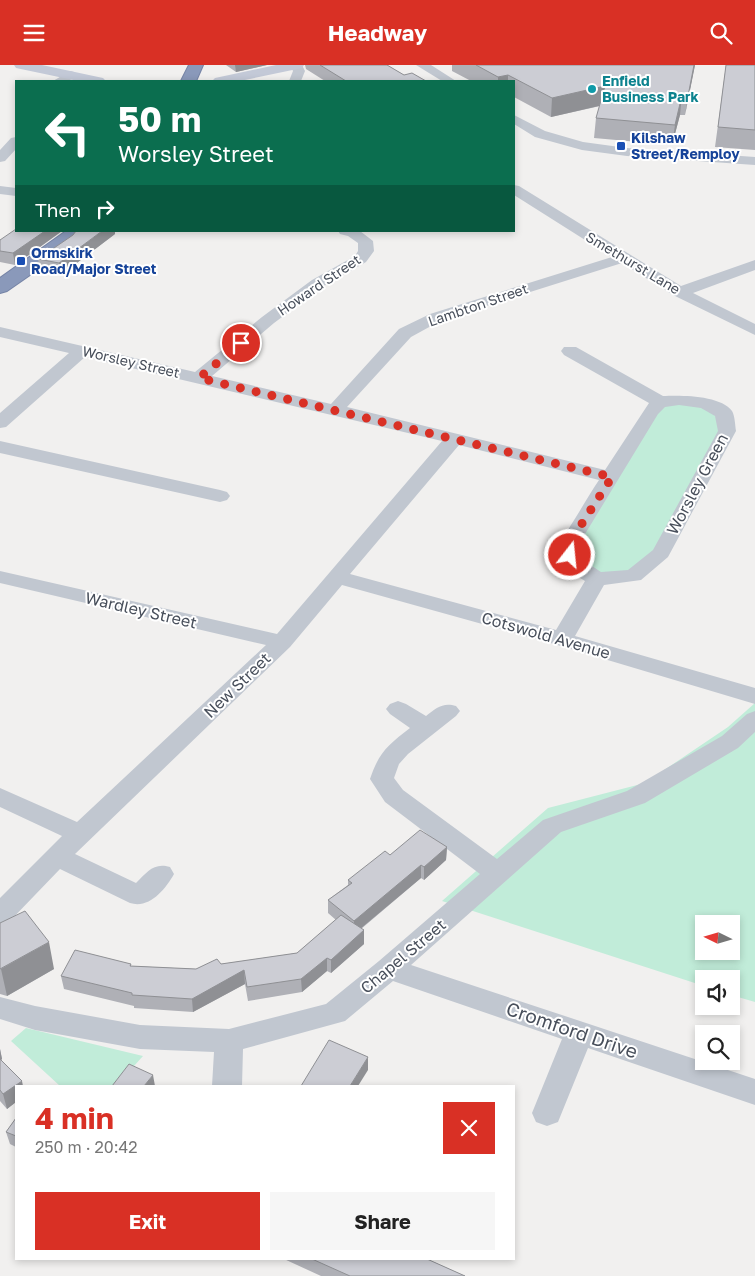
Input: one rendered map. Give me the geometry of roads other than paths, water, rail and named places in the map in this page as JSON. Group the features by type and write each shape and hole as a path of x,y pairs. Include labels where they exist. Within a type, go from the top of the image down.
{"highway":[{"path":"189,80 195,66"},
{"path":"0,287 76,232"}],"street":[{"path":"21,65 64,78 87,80"},
{"path":"229,80 297,65 299,71 295,80"},
{"path":"422,65 448,80"},
{"path":"195,66 204,76 220,80"},
{"path":"515,120 540,134 582,146 627,152 755,161"},
{"path":"0,159 10,144"},
{"path":"0,190 15,192"},
{"name":"Smethurst Lane","path":"515,190 679,292 755,330"},
{"name":"Howard Street","path":"199,378 282,309 318,283 361,259 366,251 365,241 349,232"},
{"name":"Lambton Street","path":"335,410 404,333 436,317 623,258"},
{"path":"679,292 755,265"},
{"name":"Worsley Street","path":"0,332 455,438 612,477"},
{"path":"0,423 81,351"},
{"path":"562,639 596,579 578,568 574,562 570,555 572,539 651,411 660,402 570,351"},
{"name":"Worsley Green","path":"596,579 634,576 661,553 727,431 724,413 705,403 679,400 660,402"},
{"name":"New Street","path":"0,915 58,856 282,642 455,438"},
{"path":"0,447 220,496"},
{"name":"Wardley Street","path":"0,577 282,642"},
{"name":"Cotswold Avenue","path":"336,577 562,639 755,696"},
{"path":"398,709 426,727"},
{"path":"448,711 400,748 388,761 382,779 394,796 499,874"},
{"name":"Chapel Street","path":"0,1008 35,1017 140,1037 229,1041 335,1013 389,969 552,826 636,797 730,743 755,719"},
{"path":"0,797 81,834"},
{"path":"58,856 139,895 161,874"},
{"name":"Cromford Drive","path":"389,969 755,1092"},
{"path":"547,1113 579,1033"},
{"path":"227,1085 229,1041"}],"place":[{"name":"Enfield Business Park","path":"592,89"},
{"name":"Kilshaw Street/Remploy","path":"621,146"},
{"name":"Ormskirk Road/Major Street","path":"21,261"}]}
